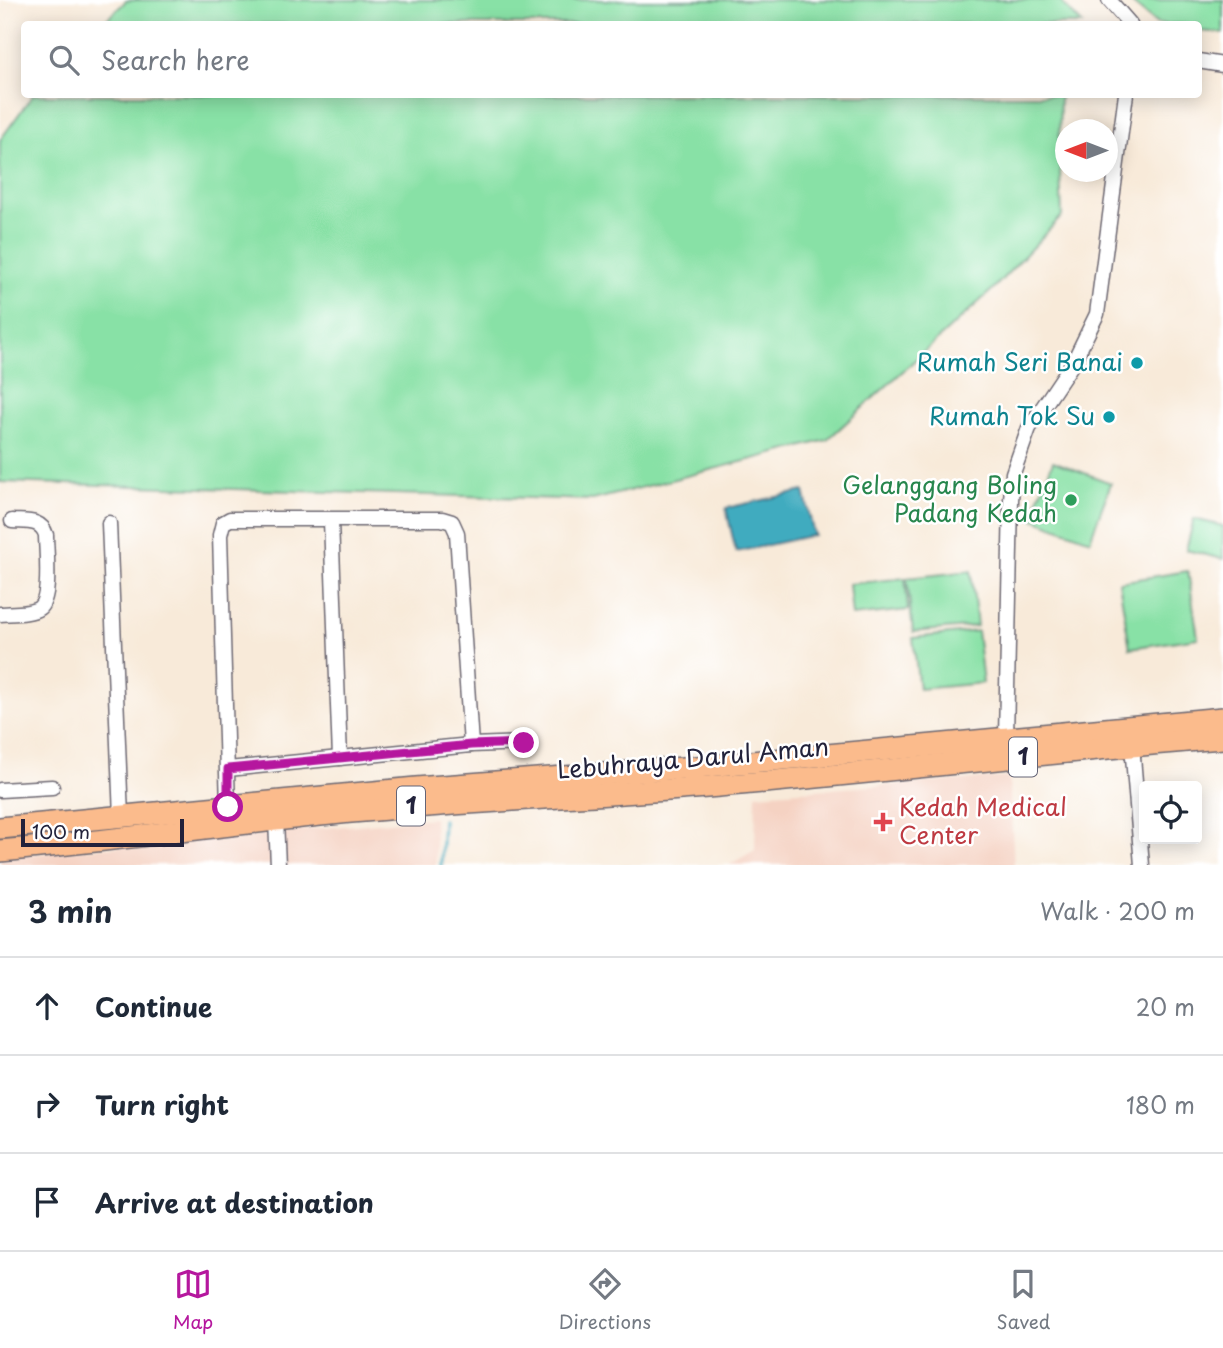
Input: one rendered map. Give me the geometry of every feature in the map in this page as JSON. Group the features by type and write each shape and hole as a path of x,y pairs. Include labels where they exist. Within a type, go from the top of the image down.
{"highway":[{"name":"Lebuhraya Darul Aman","path":"0,828 404,790 688,770 1223,718"},
{"name":"Lebuhraya Darul Aman","path":"0,851 418,806 719,786 1223,738"},
{"path":"656,790 688,770 719,786"}],"street":[{"path":"1109,0 1127,21"},
{"path":"1202,62 1223,65"},
{"path":"1006,737 1010,500 1013,473 1029,428 1074,361 1097,314 1125,98"},
{"path":"228,807 221,528 223,523 230,519 447,520 454,526 457,533 471,745"},
{"path":"331,521 340,758"},
{"path":"0,614 34,610 40,607 47,594 44,529 36,522 12,522"},
{"path":"109,523 121,817"},
{"path":"228,769 471,745 524,743"},
{"path":"1132,745 1142,865"},
{"path":"0,790 52,787"},
{"path":"276,820 278,865"}],"shaded area":[{"name":"Kedah Medical Center","path":"1009,777 1014,865 729,865 755,850 756,794"},
{"path":"434,818 436,865 0,865 0,857"}],"green space":[{"path":"1059,0 1079,21 105,21 126,1"},
{"path":"1128,0 1223,0 1223,33 1202,31 1202,21 1153,21"},
{"path":"31,98 1060,98 1060,119 1055,119 1055,182 1060,182 1062,216 992,290 827,440 593,500 0,482 0,140"},
{"name":"Gelanggang Boling Padang Kedah","path":"1053,461 1111,483 1090,540 1031,518"},
{"path":"1194,519 1223,526 1223,559 1186,550"},
{"path":"971,571 977,626 913,632 907,578"},
{"path":"1188,571 1198,638 1130,648 1119,582"},
{"path":"905,578 908,610 852,616 849,584"},
{"path":"977,631 983,683 919,689 913,638"}],"water":[{"path":"804,491 814,535 736,552 726,508"}],"waterway":[{"path":"441,865 443,820"}],"place":[{"name":"Rumah Seri Banai","path":"1137,363"},
{"name":"Rumah Tok Su","path":"1109,417"},
{"name":"Gelanggang Boling Padang Kedah","path":"1071,500"},
{"name":"Kedah Medical Center","path":"883,822"}],"route":[{"path":"228,807 228,769 471,745 524,743"}]}
